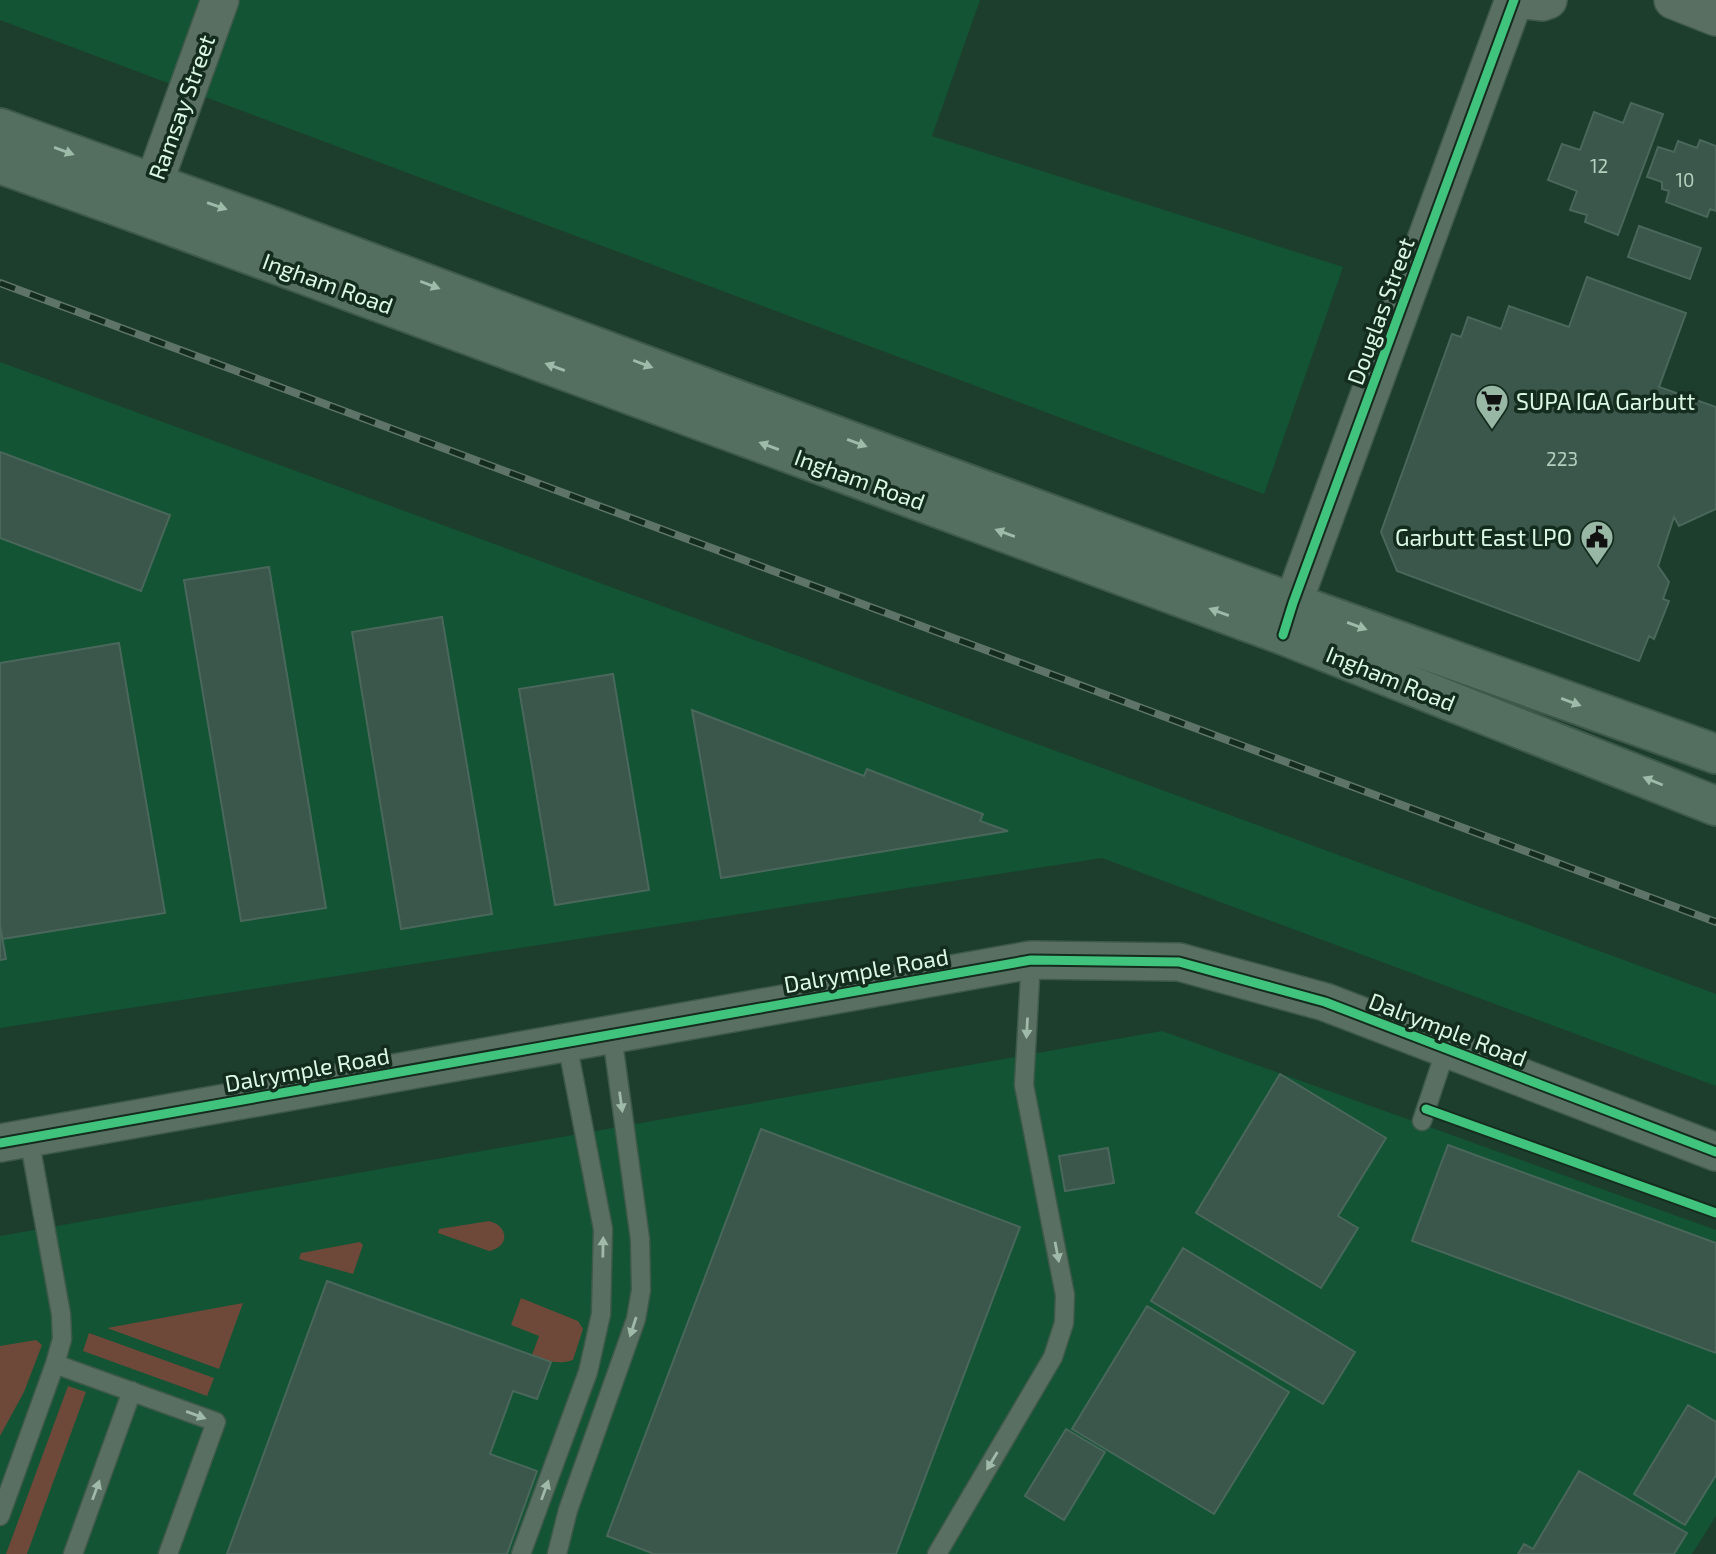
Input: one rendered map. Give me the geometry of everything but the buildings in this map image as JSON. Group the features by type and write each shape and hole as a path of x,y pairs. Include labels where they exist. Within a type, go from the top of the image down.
{"main road":[{"name":"Ingham Road","path":"0,128 147,199"},
{"name":"Ingham Road","path":"0,164 147,199 261,222 741,401 1288,619 1716,806"},
{"name":"Ingham Road","path":"1288,619 1716,754"}],"street":[{"name":"Ramsay Street","path":"147,199 220,0"},
{"name":"Douglas Street","path":"1288,619 1514,0"},
{"path":"1526,0 1548,0"},
{"path":"1673,0 1716,17"},
{"name":"Dalrymple Road","path":"15,1141 1031,960 1179,962 1325,1002 1716,1152"}],"lane":[{"path":"937,1554 1053,1357 1064,1323 1065,1295 1024,1085 1031,960"},
{"path":"557,1554 568,1510 636,1319 641,1290 640,1239 612,1035"},
{"path":"522,1554 588,1372 601,1314 603,1228 567,1042"},
{"path":"1422,1121 1446,1049"},
{"path":"0,1516 62,1339 61,1314 15,1141"},
{"path":"55,1364 216,1422 168,1554"},
{"path":"73,1554 132,1391"}],"shaded area":[{"path":"0,0 980,0 932,136 1343,267 1264,494 0,20"},
{"path":"0,362 1716,994 1716,1086 1102,858 0,1028"},
{"path":"1162,1031 1716,1230 1716,1516 1692,1554 0,1554 0,1236"},
{"path":"489,1221 500,1227 504,1241 496,1249 489,1251 438,1233 439,1229"},
{"path":"360,1242 363,1245 353,1274 299,1259 301,1253"},
{"path":"521,1298 578,1321 583,1329 573,1360 552,1362 532,1355 539,1336 511,1325"},
{"path":"243,1303 219,1369 107,1328"},
{"path":"89,1333 214,1378 207,1396 83,1351"},
{"path":"36,1340 42,1345 24,1392 0,1436 0,1346"},
{"path":"68,1386 86,1392 27,1554 6,1554"}],"railway":[{"path":"0,283 1716,922"}],"cycle path":[{"path":"1283,635 1514,0"},
{"path":"0,1143 1031,960 1179,962 1325,1002 1716,1152"},
{"path":"1426,1109 1716,1213"}],"place":[{"name":"SUPA IGA Garbutt","path":"1492,431"},
{"name":"Garbutt East LPO","path":"1597,567"}]}
